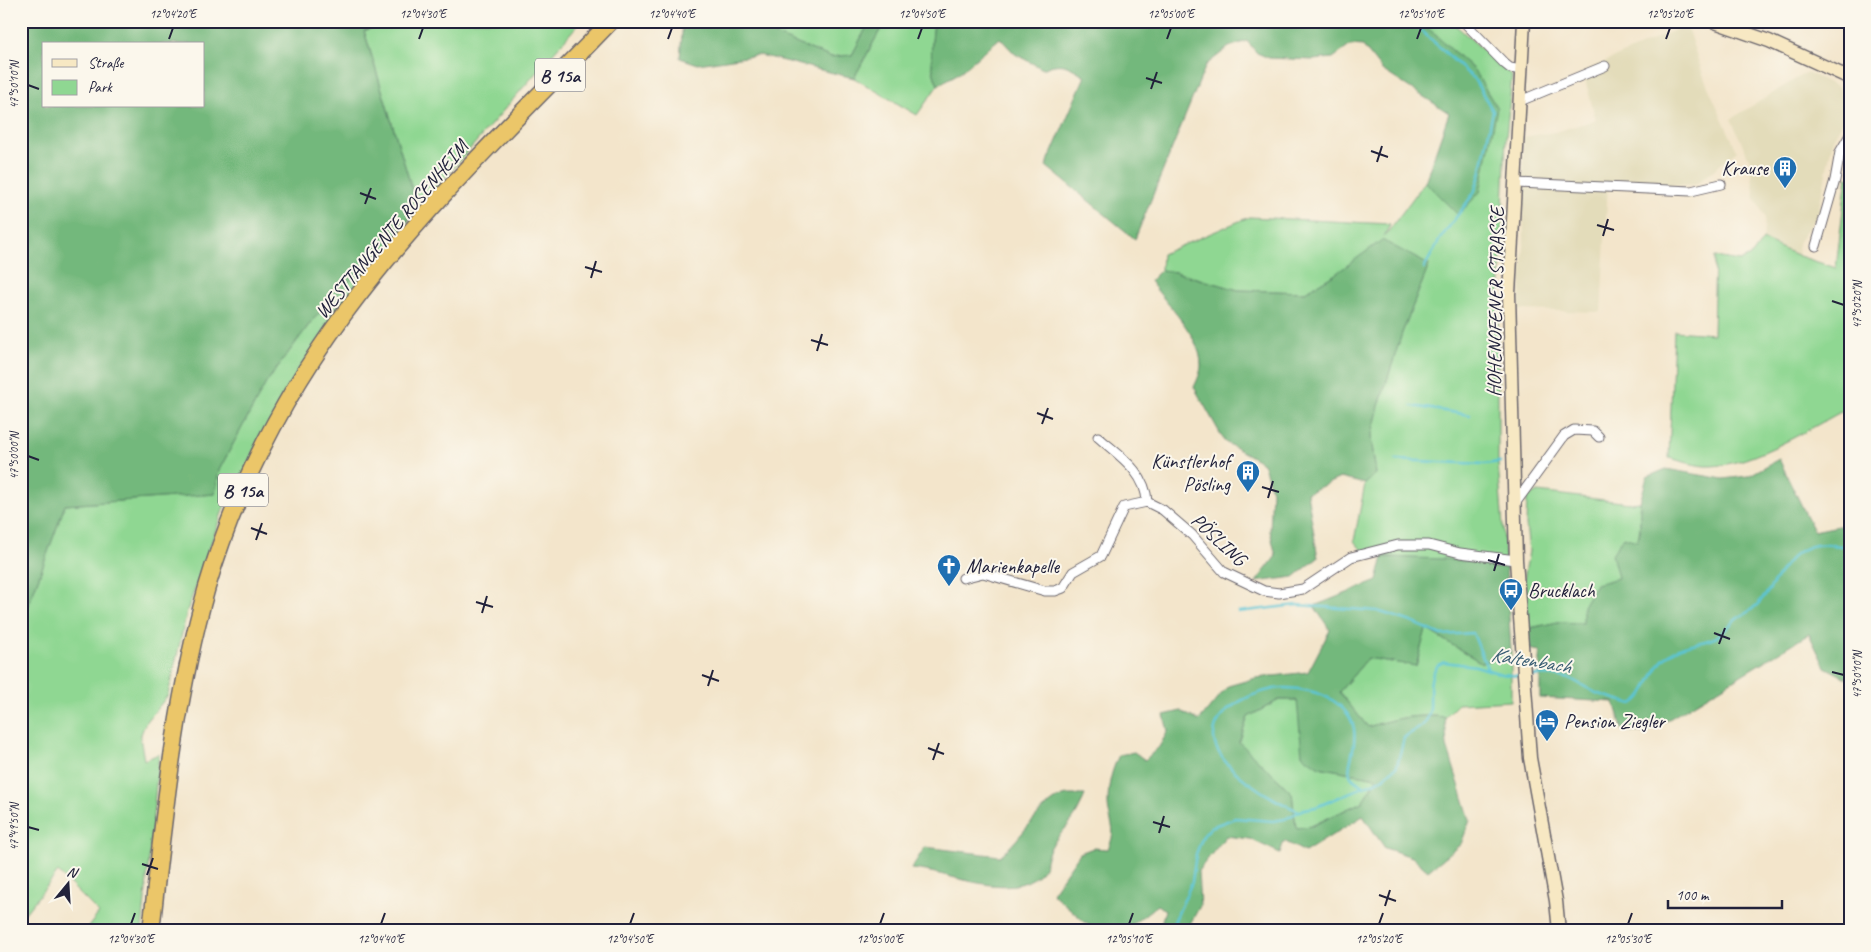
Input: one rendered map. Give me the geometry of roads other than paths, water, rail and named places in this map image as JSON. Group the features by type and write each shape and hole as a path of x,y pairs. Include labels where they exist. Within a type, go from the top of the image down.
{"highway":[{"name":"WESTTANGENTE ROSENHEIM","path":"151,931 172,752 191,649 223,538 271,430 309,364 366,285 466,172 611,21"}],"main road":[{"name":"HOHENOFENER STRASSE","path":"1524,21 1509,294 1516,560 1524,699 1530,758 1556,901 1559,931"},
{"path":"1712,21 1769,42 1850,78"}],"street":[{"path":"1463,21 1505,64 1510,68 1522,70"},
{"path":"1520,100 1605,66"},
{"path":"1816,246 1835,180 1840,152 1850,135"},
{"path":"1516,183 1691,191 1721,184"},
{"path":"1514,505 1564,436 1574,430 1593,431 1599,437"},
{"path":"963,578 983,573 1045,591 1055,591 1063,588 1073,572 1101,556 1124,507 1147,502 1146,489 1134,470 1098,437"},
{"name":"PÖSLING","path":"1147,502 1162,510 1192,535 1224,572 1264,591 1280,593 1303,589 1351,557 1398,545 1428,545 1460,553 1516,560"}],"waterway":[{"path":"1411,21 1474,79 1493,111 1480,175 1474,193 1440,239 1424,268"},
{"path":"1412,406 1470,415"},
{"path":"1396,460 1484,464 1500,462"},
{"name":"Kaltenbach","path":"1528,676 1551,675 1571,679 1596,693 1632,704 1642,696 1655,671 1664,659 1676,649 1716,637 1735,620 1751,610 1765,596 1787,563 1802,550 1813,545 1850,547"},
{"path":"1238,612 1297,605 1377,611 1409,621 1441,635 1473,633 1487,668"},
{"name":"Kaltenbach","path":"1850,616 1850,632"},
{"name":"Kaltenbach","path":"1170,931 1192,882 1196,854 1203,836 1211,827 1235,818 1273,821 1285,819 1304,809 1316,807 1382,779 1397,766 1404,738 1426,721 1430,708 1431,679 1438,665 1444,662 1476,666 1501,674 1520,676"},
{"name":"Kaltenbach","path":"1299,811 1275,800 1234,771 1223,759 1216,747 1214,736 1216,726 1222,716 1240,701 1264,691 1285,688 1315,693 1332,700 1345,711 1352,722 1354,744 1350,772 1352,778 1364,787"}],"place":[{"name":"Krause","path":"1785,189"},
{"name":"Künstlerhof Pösling","path":"1248,493"},
{"name":"Marienkapelle","path":"949,587"},
{"name":"Brucklach","path":"1511,611"},
{"name":"Pension Ziegler","path":"1547,742"}]}
